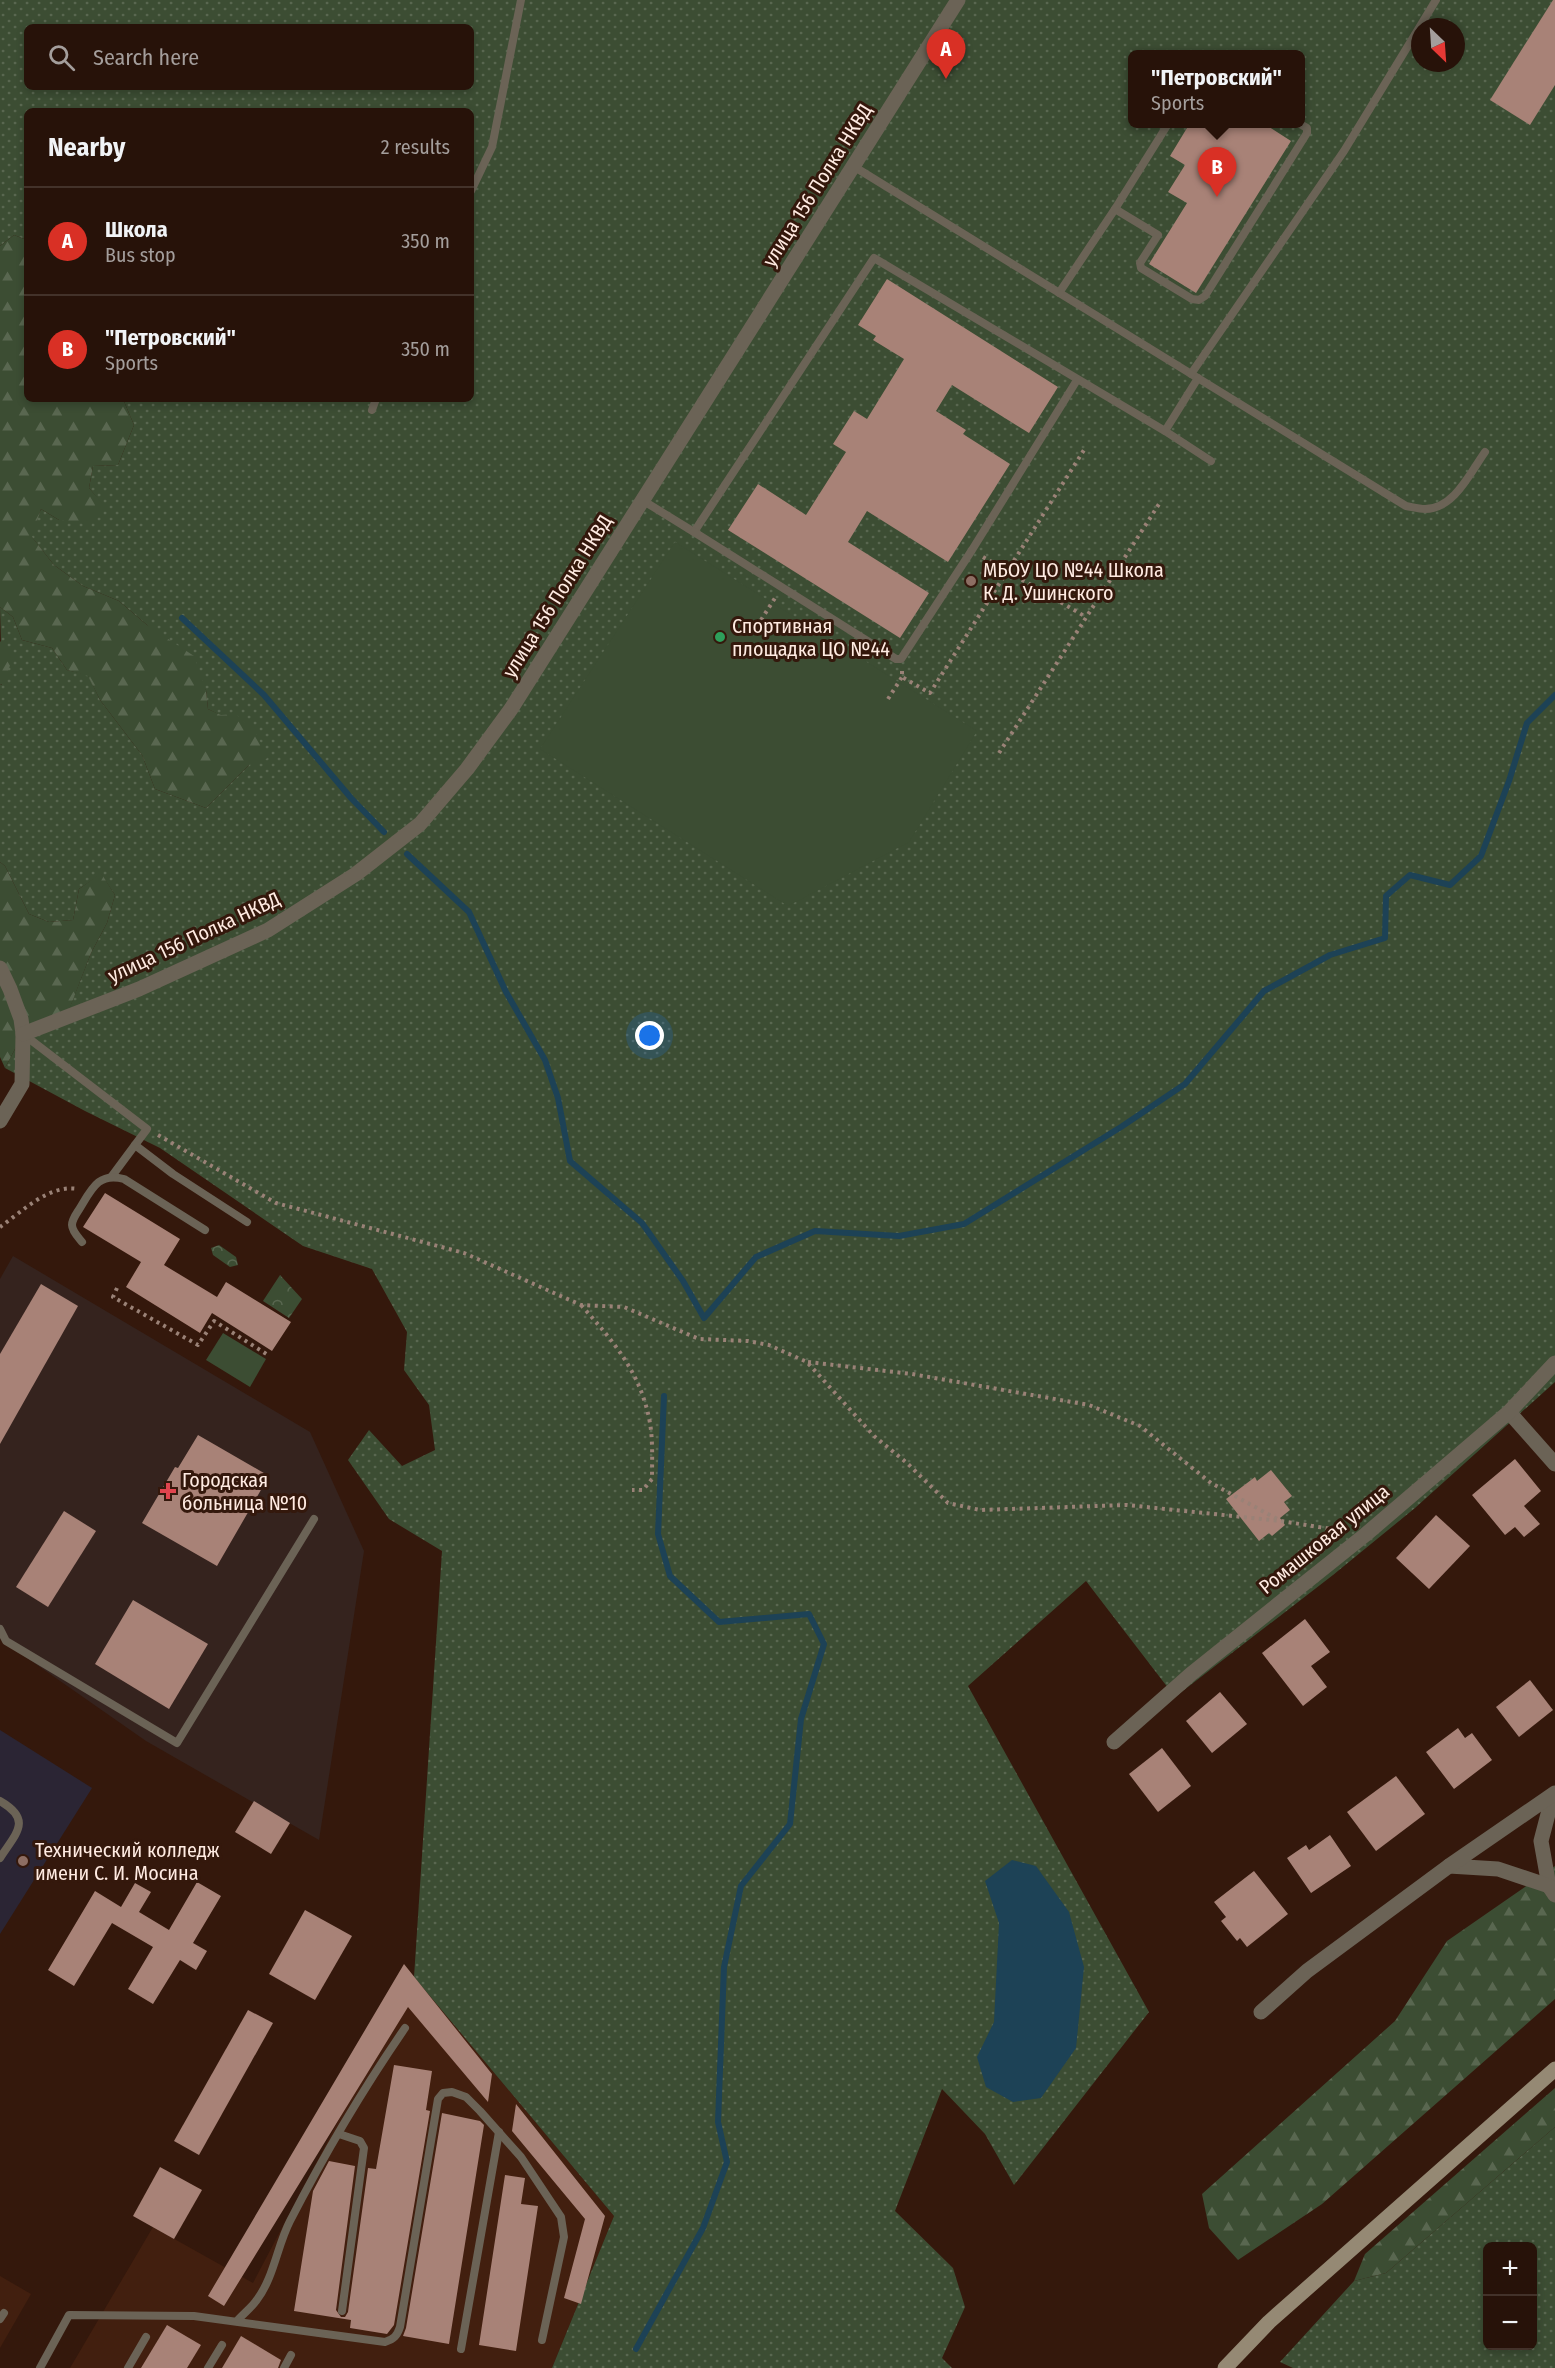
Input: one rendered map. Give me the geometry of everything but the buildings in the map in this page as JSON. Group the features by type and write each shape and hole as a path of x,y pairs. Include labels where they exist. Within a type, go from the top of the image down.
{"main road":[{"path":"1225,2368 1269,2322 1555,2069"}],"street":[{"name":"улица 156 Полка НКВД","path":"23,1034 139,989 268,930 356,874 420,824 467,769 510,709 958,0"},
{"path":"0,968 14,999 23,1034 22,1084 0,1121"},
{"name":"Ромашковая улица","path":"1114,1742 1191,1674 1365,1535 1509,1412 1555,1363"},
{"path":"1509,1412 1555,1464"},
{"path":"1261,2012 1308,1971 1449,1866 1554,1794"},
{"path":"1552,1890 1541,1841 1554,1794"},
{"path":"1449,1866 1498,1869 1552,1890"}],"lane":[{"path":"474,185 492,147 521,0"},
{"path":"1165,431 1195,376 1344,151 1436,0"},
{"path":"1115,209 1158,235 1140,263 1141,268 1192,299 1201,299 1307,133 1305,127"},
{"path":"1059,292 1115,209 1165,128"},
{"path":"854,166 1406,506 1426,509 1444,504 1456,494 1485,452"},
{"path":"694,532 874,258 1165,431 1211,461"},
{"path":"642,500 900,659 972,550 1077,380"},
{"path":"372,410 375,402"},
{"path":"23,1034 147,1129 112,1176 100,1181 88,1195 72,1223 72,1229 82,1242"},
{"path":"135,1145 173,1174 248,1222"},
{"path":"112,1176 124,1179 205,1230"},
{"path":"0,1629 6,1641 177,1743 314,1519"},
{"path":"0,1801 15,1811 20,1822 0,1858"},
{"path":"237,2321 257,2301 274,2265 288,2224 381,2063 405,2028"},
{"path":"40,2368 69,2315 194,2316 385,2342 396,2336 400,2327 438,2099 444,2093 452,2092 466,2097 521,2157 556,2209 563,2226 564,2237 542,2340"},
{"path":"461,2349 499,2132"},
{"path":"339,2134 360,2141 364,2148 342,2312"},
{"path":"128,2368 146,2337"},
{"path":"208,2368 222,2345"},
{"path":"284,2368 291,2355"}],"path":[{"path":"902,677 930,693 1084,450"},
{"path":"999,753 1161,501"},
{"path":"972,550 1086,617"},
{"path":"761,620 782,587"},
{"path":"888,699 902,677 900,659"},
{"path":"147,1129 276,1203 464,1253 580,1305 624,1307 699,1339 748,1341 769,1345 807,1362 912,1374 1089,1405 1140,1426 1211,1483 1281,1521"},
{"path":"0,1227 49,1193 59,1189 79,1190 88,1195"},
{"path":"117,1288 113,1297 198,1345 214,1321 268,1355"},
{"path":"580,1305 615,1343 637,1379 650,1424 652,1479 643,1490 632,1490"},
{"path":"807,1362 874,1436 907,1463 948,1503 980,1510 1127,1505 1281,1521 1365,1535"}],"shaded area":[{"name":"Городская больница №10","path":"13,1256 310,1432 364,1551 319,1840 146,1741 0,1639 0,1279"},
{"name":"Технический колледж имени С. И. Мосина","path":"0,1730 92,1788 0,1934"},
{"path":"414,1977 614,2216 552,2368 70,2368 153,2227 253,2283"},
{"path":"0,2276 31,2294 0,2348"}],"green space":[{"path":"0,0 1555,0 1555,1382 1415,1508 1333,1575 1175,1697 1086,1581 968,1686 1149,2012 1014,2185 985,2134 942,2089 895,2211 953,2268 965,2307 942,2358 952,2368 552,2368 614,2216 414,1977 442,1551 389,1519 348,1460 369,1430 402,1466 435,1450 429,1405 404,1370 407,1332 372,1269 303,1246 160,1148 5,1068 23,1034 66,1017 91,953 107,923 115,895 101,874 79,889 73,920 49,922 29,914 5,866 0,862 0,684 2,685 0,607 13,617 22,640 52,648 67,670 88,675 100,700 142,755 155,789 206,808 249,765 220,715 208,709 206,690 147,625 119,601 83,586 54,565 31,536 41,509 59,520 104,506 89,488 93,466 118,465 134,425 124,402 474,402 474,108 24,108 24,239 14,235 0,246"},
{"path":"14,235 24,239 24,402 124,402 134,425 118,465 93,466 89,488 105,506 87,523 59,520 41,509 32,537 54,565 83,586 119,601 147,625 194,656 206,690 208,709 221,715 236,714 256,733 268,758 249,765 206,808 155,789 142,755 100,700 88,676 67,670 52,648 22,640 13,617 0,607 0,246"},
{"name":"Спортивная площадка ЦО №44","path":"675,542 977,731 909,842 788,906 540,749"},
{"path":"2,640 13,657 3,685 0,684 0,642"},
{"path":"0,862 5,866 29,914 49,922 73,920 79,889 101,873 115,895 107,923 91,953 66,1018 23,1034 5,1068 0,1057"},
{"path":"219,1245 236,1257 238,1265 230,1267 213,1255 211,1248"},
{"path":"280,1275 302,1299 289,1318 263,1301"},
{"path":"223,1333 266,1359 250,1387 206,1360"},
{"path":"1555,1866 1555,1999 1322,2204 1238,2260 1209,2228 1202,2194 1395,2021 1447,1941"},
{"path":"1555,2088 1555,2127 1386,2273 1354,2281 1365,2254"},
{"path":"1555,2127 1555,2368 1293,2368 1280,2362 1354,2281 1386,2273"}],"water":[{"path":"1012,1860 1036,1866 1069,1912 1084,1967 1076,2048 1041,2098 1013,2102 986,2087 977,2057 994,2022 999,1923 985,1881"}],"waterway":[{"path":"182,618 264,695 351,798 384,832"},
{"path":"407,854 469,912 506,992 545,1060 558,1098 570,1161 642,1223 683,1281 704,1318 756,1257 815,1231 899,1236 964,1224 1121,1127 1185,1084 1264,991 1330,955 1385,938 1386,896 1410,875 1450,885 1481,856 1509,781 1527,723 1555,695"},
{"path":"636,2349 703,2228 727,2162 718,2122 724,1967 741,1886 790,1824 801,1719 824,1644 809,1614 719,1622 670,1576 658,1534 664,1396"}],"place":[{"name":"Школа","path":"946,79"},
{"name":"\"Петровский\"","path":"1217,197"},
{"name":"МБОУ ЦО №44 Школа К. Д. Ушинского","path":"971,581"},
{"name":"Спортивная площадка ЦО №44","path":"720,637"},
{"name":"Городская больница №10","path":"168,1491"},
{"name":"Технический колледж имени С. И. Мосина","path":"23,1861"}]}
